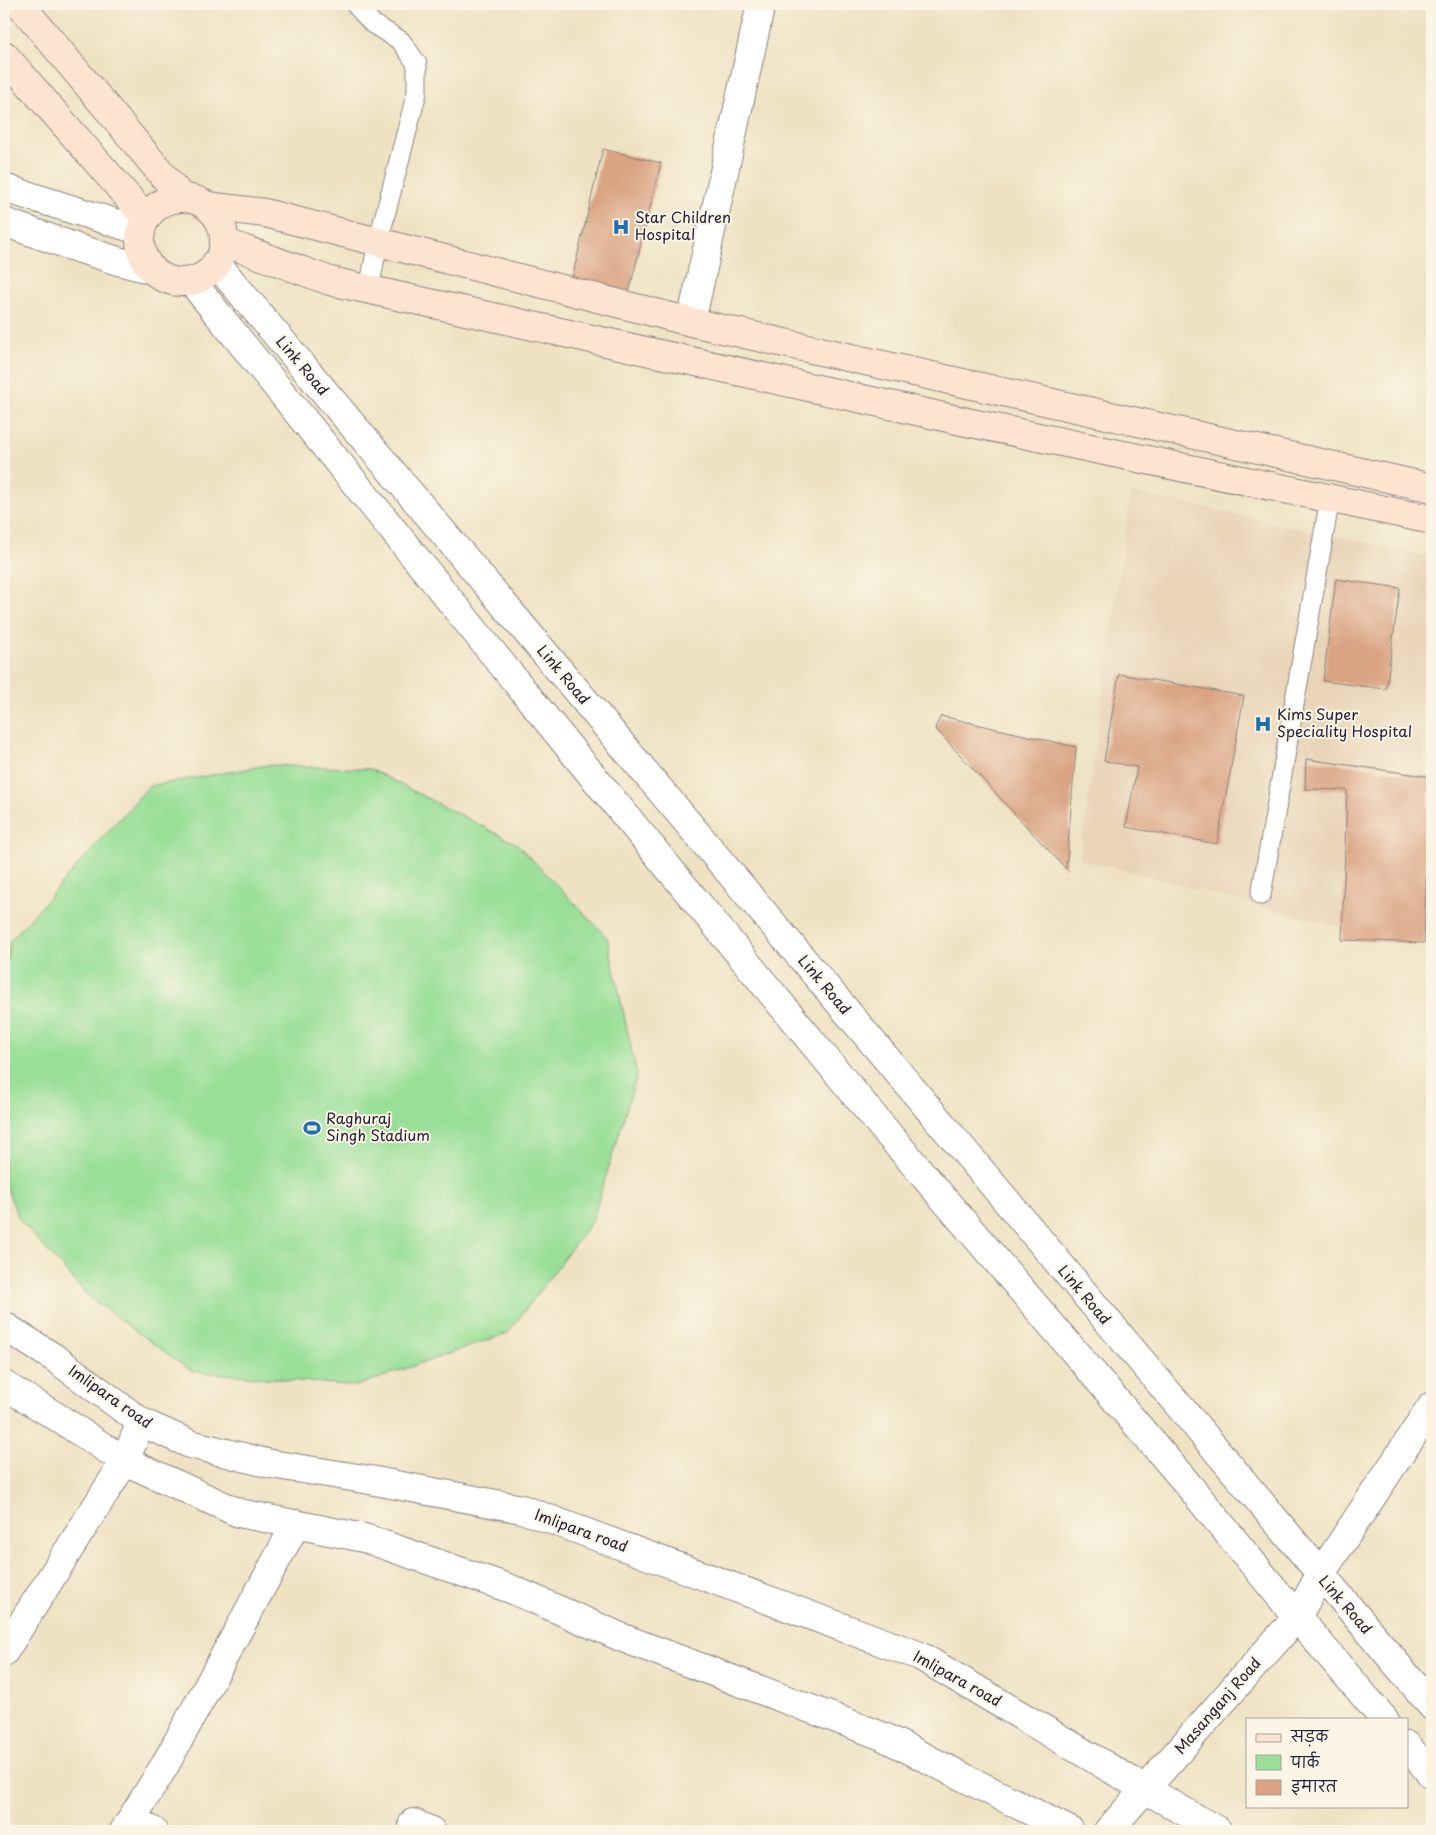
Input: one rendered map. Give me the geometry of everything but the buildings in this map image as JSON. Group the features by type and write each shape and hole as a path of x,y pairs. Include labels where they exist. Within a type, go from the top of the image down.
{"main road":[{"path":"20,4 194,202 216,216 222,228 220,252 209,272 191,281 177,282 152,270 144,258 141,245 144,224 156,207 168,201 194,202 265,213 691,322 1432,488"},
{"path":"4,55 144,224"},
{"path":"220,252 330,281 962,421 1432,520"}],"street":[{"path":"691,322 760,4"},
{"path":"4,188 144,224"},
{"path":"4,222 74,247 152,270"},
{"name":"Link Road","path":"220,252 1320,1575 1432,1706"},
{"path":"191,281 573,752 853,1091 1185,1481 1383,1718"},
{"name":"Imlipara road","path":"4,1326 56,1359 141,1422 190,1444 271,1464 370,1480 522,1509 920,1656 1218,1831"},
{"path":"4,1385 57,1416 125,1461 239,1513 364,1538 511,1589 623,1638 882,1736 1070,1831"},
{"name":"Masanganj Road","path":"1108,1831 1297,1617 1320,1575 1432,1406"},
{"path":"4,1652 125,1461 141,1422"},
{"path":"136,1827 165,1765 296,1524"},
{"path":"1408,1747 1432,1775"}],"lane":[{"path":"355,4 373,24 401,41 417,64 417,92 378,242 368,289"},
{"path":"1261,895 1330,498"}],"shaded area":[{"name":"Kims Super Speciality Hospital","path":"1131,492 1432,557 1416,947 1080,859"}],"green space":[{"name":"Raghuraj Singh Stadium","path":"268,765 370,769 517,844 607,937 637,1075 592,1221 508,1333 356,1386 191,1371 90,1298 19,1219 4,1181 4,973 10,941 149,786"}],"place":[{"name":"Star Children Hospital","path":"621,227"},
{"name":"Kims Super Speciality Hospital","path":"1263,724"},
{"name":"Raghuraj Singh Stadium","path":"312,1128"}]}
